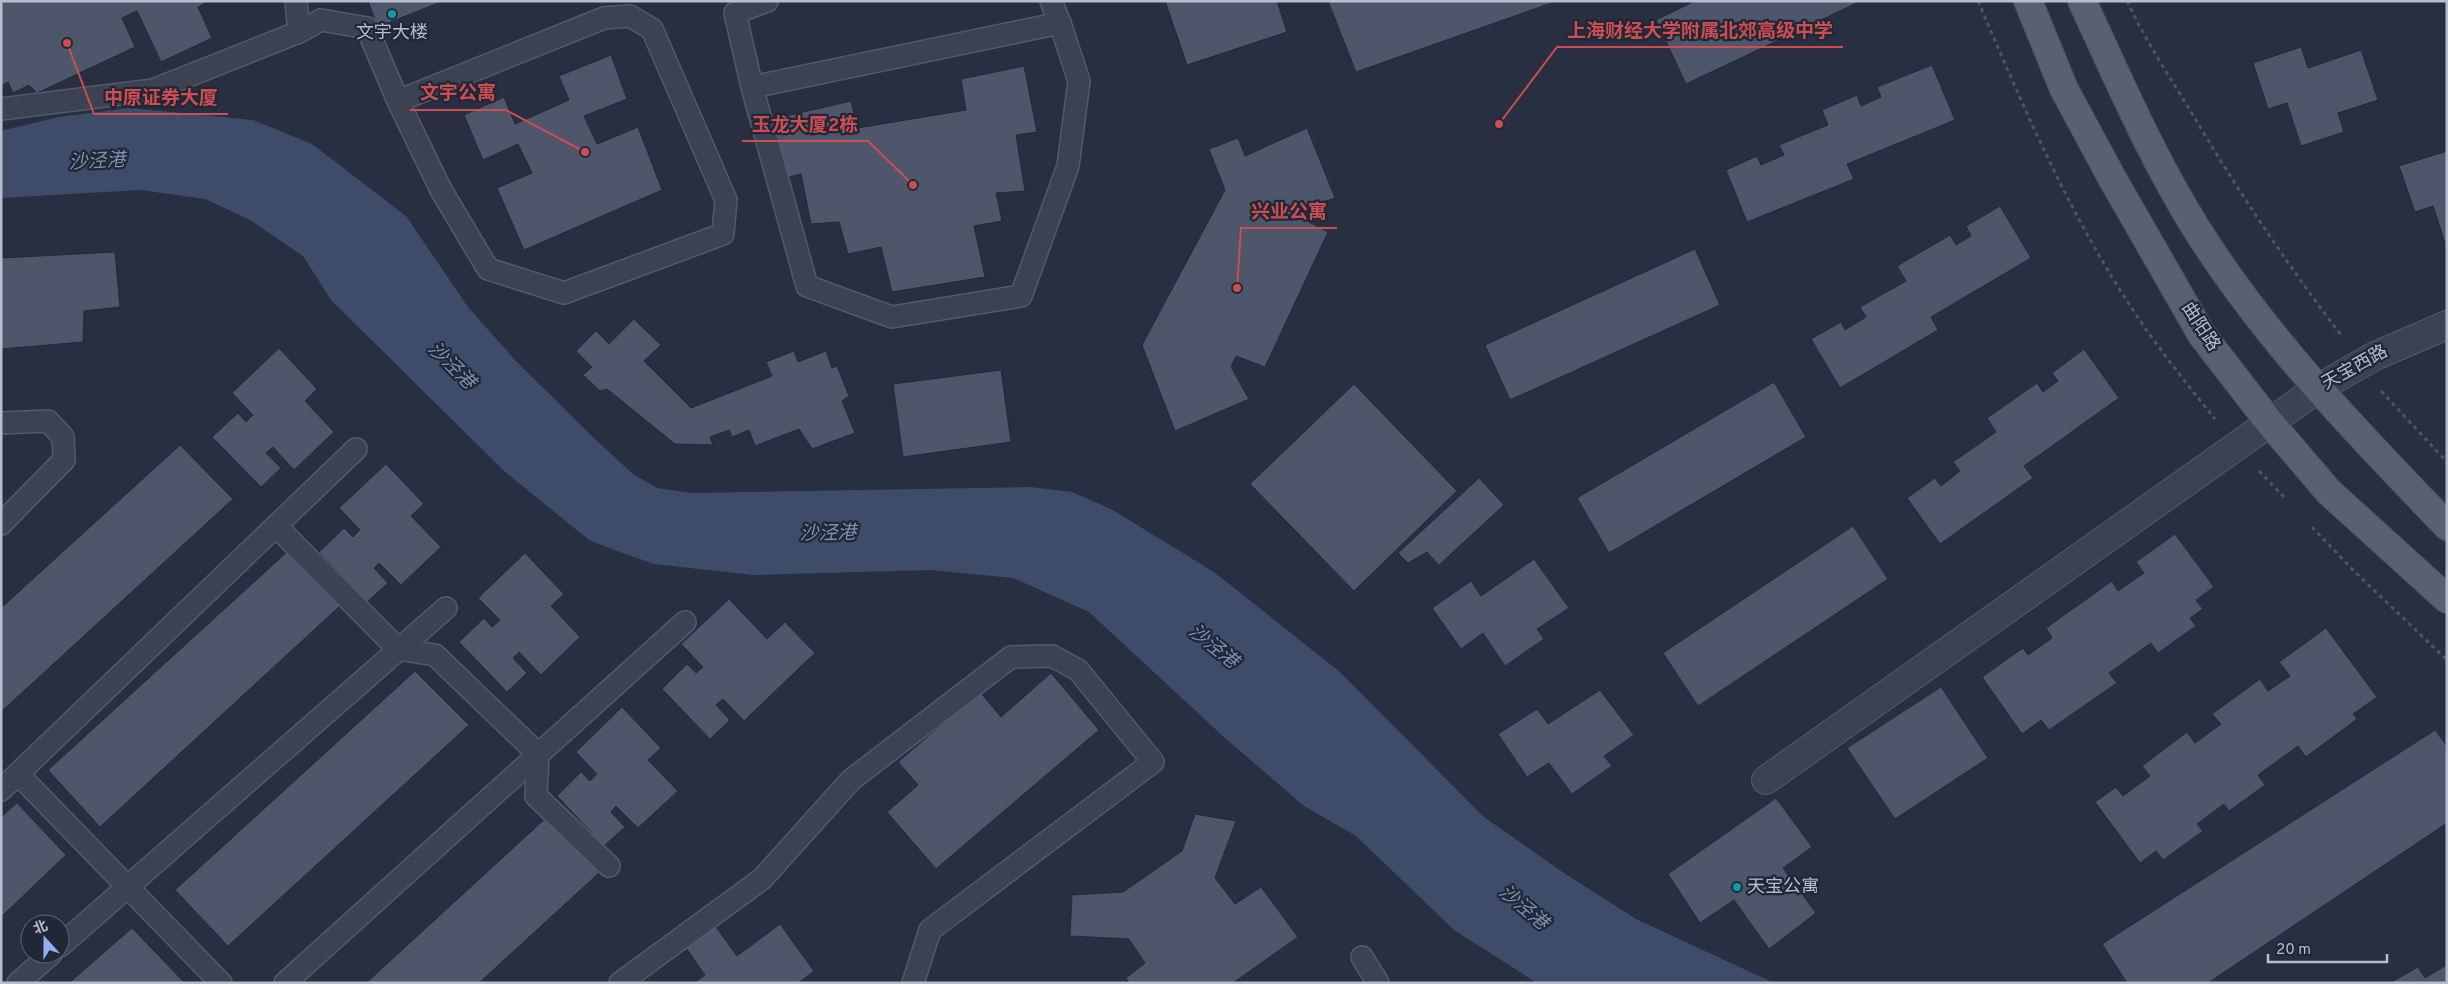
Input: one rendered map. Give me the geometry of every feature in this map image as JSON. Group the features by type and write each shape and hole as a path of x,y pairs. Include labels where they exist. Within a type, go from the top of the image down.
{"main road":[{"name":"曲阳路","path":"2028,1 2064,88 2112,178 2202,334 2270,423 2329,492 2447,599"},
{"path":"2082,1 2147,139 2196,228 2246,301 2317,389 2447,526"}],"street":[{"name":"天宝西路","path":"1766,780 2317,389 2375,356 2447,325"}],"lane":[{"path":"296,1 299,32"},
{"path":"767,1 735,13 752,87 807,286 892,317 1021,296 1069,156 1079,81 1060,24 1050,1"},
{"path":"1,109 153,90 299,32 321,20 367,28 398,101 442,190 488,269 564,293 723,234 726,200 652,29 630,16 604,18 398,101"},
{"path":"752,87 1060,24"},
{"path":"1,423 48,421 64,437 64,460 1,524"},
{"path":"1,790 356,449"},
{"path":"276,526 398,649 435,655 538,754 536,796 609,866"},
{"path":"70,937 446,608"},
{"path":"285,983 685,622"},
{"path":"620,983 762,879 851,780 1011,657 1052,656 1078,670 1153,762 930,930 914,983"},
{"path":"18,774 221,983"},
{"path":"1362,957 1378,983"},
{"path":"18,983 39,964"}],"path":[{"path":"2127,1 2138,26 2211,146 2291,269 2381,392 2447,462"}],"water":[{"name":"沙泾港","path":"130,108 253,120 312,144 406,216 468,307 515,360 633,474 657,488 692,493 1031,487 1072,492 1111,509 1214,572 1340,672 1484,817 1564,873 1636,919 1774,983 1537,983 1454,930 1356,836 1304,806 1226,739 1089,612 1013,578 930,570 753,575 654,564 589,540 504,471 331,300 303,256 250,220 205,199 140,190 1,198 1,131 59,117"}],"building":[{"path":"1,1 210,1 198,7 212,38 161,62 137,11 122,18 135,47 37,93 29,85 13,93 8,82 1,86"},
{"name":"文宇大楼","path":"368,1 443,1 378,27"},
{"path":"1165,1 1277,1 1287,32 1187,65"},
{"path":"1328,1 1557,1 1356,72"},
{"path":"1695,1 1861,1 1686,84 1656,20"},
{"path":"2301,47 2308,68 2361,50 2378,100 2338,113 2344,132 2301,146 2287,103 2268,109 2253,63"},
{"path":"611,55 627,99 584,116 597,144 638,127 662,190 524,250 497,188 532,173 518,144 483,160 464,115 504,97 515,124 569,100 559,76"},
{"path":"1932,65 1955,120 1847,164 1854,179 1747,222 1726,170 1757,156 1761,165 1784,155 1779,145 1828,125 1822,110 1857,95 1861,106 1881,97 1877,87"},
{"path":"1024,66 1037,132 1016,135 1025,191 996,193 1002,221 974,226 985,277 892,292 881,247 848,254 839,222 811,224 801,174 785,178 773,119 851,101 857,128 966,110 961,79"},
{"path":"1307,128 1335,198 1305,208 1303,219 1328,232 1265,367 1236,356 1231,367 1249,399 1175,431 1142,345 1225,190 1209,149 1238,138 1245,156"},
{"path":"2447,151 2447,249 2433,206 2415,212 2399,166"},
{"path":"2000,206 2031,258 1931,317 1938,330 1840,388 1811,339 1841,322 1845,330 1866,317 1860,307 1906,281 1897,266 1950,235 1956,245 1971,236 1966,226"},
{"path":"1695,249 1720,305 1510,400 1485,345"},
{"path":"115,252 120,307 84,311 83,342 1,349 1,258"},
{"path":"634,319 661,345 644,361 691,408 772,376 766,362 794,351 798,362 826,351 832,368 837,366 849,396 842,401 855,433 812,449 799,429 755,446 749,430 732,437 729,430 710,437 713,445 675,444 607,389 600,391 583,375 592,367 576,351 596,331 609,344"},
{"path":"279,348 317,389 305,401 334,432 294,470 273,447 266,453 281,468 261,487 212,437 238,413 246,422 253,415 232,393"},
{"path":"2084,349 2119,398 2024,466 2033,478 1940,544 1907,498 1935,478 1941,486 1960,471 1953,462 1996,432 1987,418 2037,383 2043,392 2058,381 2052,373"},
{"path":"1001,370 1011,442 903,457 893,384"},
{"path":"1774,382 1806,437 1609,553 1577,498"},
{"path":"1354,384 1457,491 1354,591 1250,484"},
{"path":"180,445 233,499 1,712 1,608"},
{"path":"386,464 424,504 411,516 441,547 401,585 379,563 374,568 388,583 367,602 319,552 344,528 353,537 360,530 339,508"},
{"path":"1479,478 1504,505 1439,565 1427,552 1408,563 1398,553"},
{"path":"1853,526 1888,579 1698,706 1663,653"},
{"path":"2175,534 2214,587 2196,600 2203,609 2190,618 2196,626 2158,653 2151,643 2109,673 2117,683 2049,730 2041,720 2022,734 1982,677 2023,648 2028,655 2052,638 2046,628 2112,581 2118,591 2144,573 2136,562"},
{"path":"288,551 341,605 100,827 48,770"},
{"path":"525,553 564,594 551,606 580,637 541,675 519,652 513,658 527,673 507,692 459,642 484,618 492,627 500,620 478,598"},
{"path":"1534,559 1569,608 1537,629 1544,639 1505,666 1483,633 1461,649 1432,608 1471,581 1481,596"},
{"path":"729,599 767,639 785,622 815,653 744,721 723,699 716,705 730,720 710,739 662,689 687,664 696,673 703,667 681,644"},
{"path":"2326,628 2377,697 2353,714 2357,719 2306,757 2298,746 2258,775 2265,785 2229,811 2224,804 2197,824 2203,831 2163,860 2156,851 2140,863 2095,802 2116,787 2123,796 2150,776 2142,766 2187,732 2195,743 2221,724 2212,714 2260,679 2268,691 2290,676 2279,662"},
{"path":"415,671 469,725 228,946 175,890"},
{"path":"1051,673 1099,730 936,869 887,812 918,785 898,762 980,692 1001,717"},
{"path":"1941,687 1988,758 1895,819 1847,748"},
{"path":"1600,690 1634,735 1604,756 1612,766 1572,794 1549,763 1527,777 1498,734 1537,709 1548,724"},
{"path":"622,707 661,748 648,760 678,791 638,828 616,806 611,812 625,827 604,846 557,796 581,772 590,781 597,774 576,752"},
{"path":"2435,730 2447,746 2447,823 2208,983 2127,983 2102,944"},
{"name":"天宝公寓","path":"1776,798 1812,847 1783,868 1816,913 1769,949 1734,900 1700,923 1668,874"},
{"path":"17,803 66,855 1,917 1,817"},
{"path":"1195,814 1236,821 1215,878 1235,904 1261,887 1298,937 1233,983 1129,983 1126,978 1145,963 1129,939 1070,936 1072,895 1123,892 1182,851"},
{"path":"547,817 600,872 479,983 366,983"},
{"path":"714,924 737,956 780,924 814,971 798,983 694,983 705,975 684,945"},
{"path":"132,928 185,983 69,983"},
{"path":"2447,965 2447,983 2390,983 2418,967 2425,978"}],"place":[{"name":"文宇大楼","path":"392,14"},
{"name":"中原证券大厦","path":"67,43"},
{"name":"上海财经大学附属北郊高级中学","path":"1499,124"},
{"name":"文宇公寓","path":"585,152"},
{"name":"玉龙大厦2栋","path":"913,185"},
{"name":"兴业公寓","path":"1237,288"},
{"name":"天宝公寓","path":"1737,887"}]}
